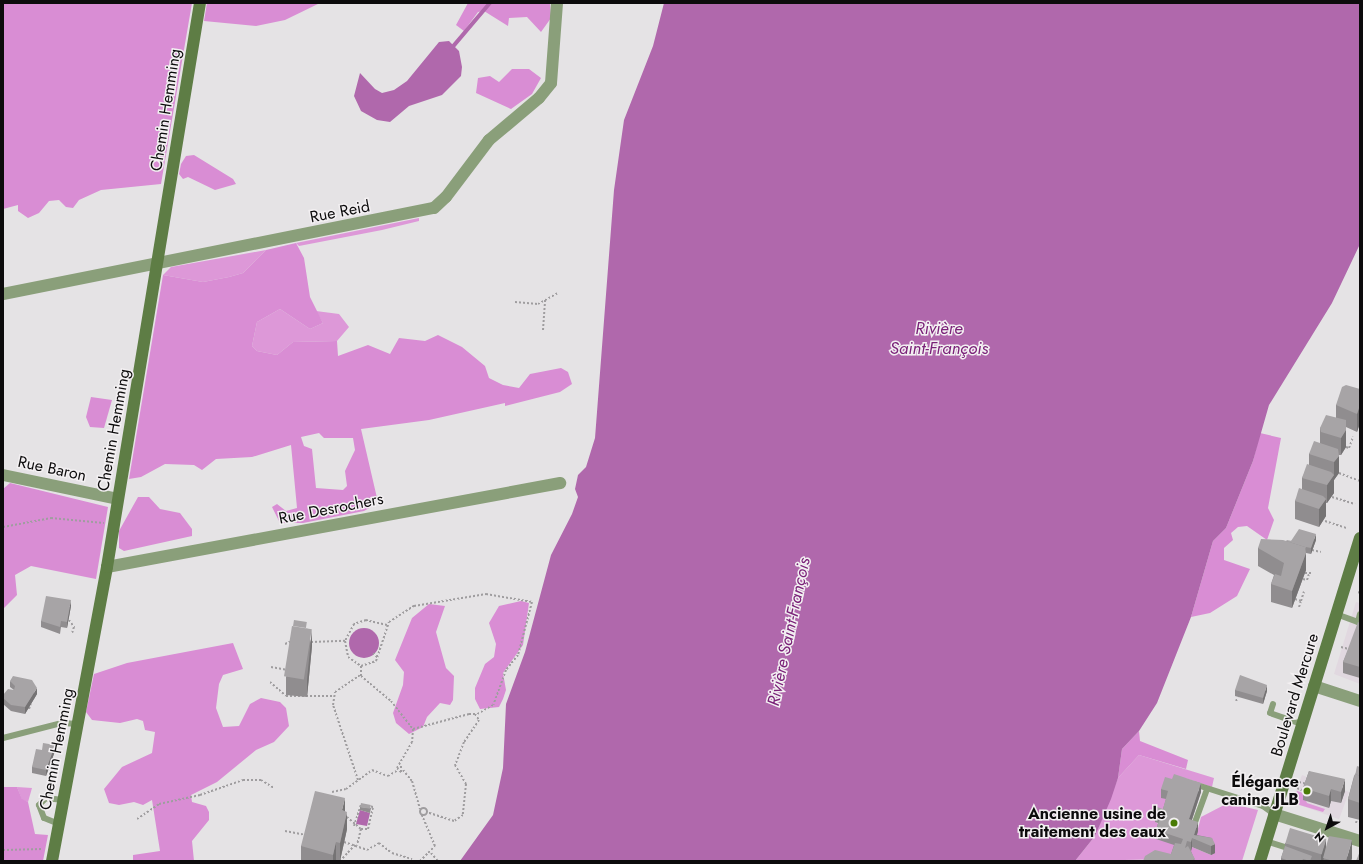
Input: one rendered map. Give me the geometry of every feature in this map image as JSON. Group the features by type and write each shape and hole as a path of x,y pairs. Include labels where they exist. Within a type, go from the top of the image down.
{"street":[{"name":"Chemin Hemming","path":"53,856 107,567 200,3"},
{"name":"Rue Reid","path":"3,294 420,213 438,205 489,140 539,98 551,83 557,3"},
{"name":"Rue Baron","path":"3,475 118,499"},
{"name":"Rue Desrochers","path":"107,567 560,483"},
{"name":"Boulevard Mercure","path":"1260,861 1336,614 1357,559 1360,538"},
{"path":"1314,686 1360,701"},
{"path":"1274,814 1360,841"}],"lane":[{"path":"1336,614 1358,622 1360,614"},
{"path":"1273,704 1270,713 1302,724"},
{"path":"3,738 62,723 78,724"},
{"path":"1188,783 1263,806 1274,814"},
{"path":"1194,825 1207,789"},
{"path":"59,824 44,818 39,805 46,798 63,800"},
{"path":"1266,841 1285,847"}],"path":[{"path":"540,303 558,293"},
{"path":"543,330 546,307 545,299"},
{"path":"515,302 540,303 546,307"},
{"path":"1346,447 1349,448 1353,437"},
{"path":"1340,474 1360,481"},
{"path":"1332,497 1355,504"},
{"path":"3,527 51,518 114,525"},
{"path":"1325,521 1347,528"},
{"path":"1312,550 1321,552"},
{"path":"1305,573 1313,573"},
{"path":"1303,579 1307,580 1309,574"},
{"path":"1299,607 1304,591"},
{"path":"378,659 388,625 404,611 424,603 486,594 532,602 518,655 506,670 493,705 476,716 413,729"},
{"path":"1295,599 1301,600"},
{"path":"69,620 74,627 72,633"},
{"path":"361,666 348,657 346,640 354,624 366,620 388,625"},
{"path":"292,641 293,635"},
{"path":"306,642 346,640"},
{"path":"285,644 292,641 299,641"},
{"path":"1341,647 1350,650"},
{"path":"373,653 378,659"},
{"path":"361,666 378,659"},
{"path":"332,792 346,789 372,770 388,776 398,770 412,742 413,729 391,702 361,675 361,666"},
{"path":"271,668 289,670"},
{"path":"270,682 286,696 333,696 361,675"},
{"path":"333,696 338,722 358,780"},
{"path":"1236,701 1238,697"},
{"path":"29,709 31,701"},
{"path":"420,809 454,820 463,815 466,784 455,765 464,742 479,724 476,716"},
{"path":"52,764 54,756"},
{"path":"344,842 367,850 379,843 392,853 419,861 431,853 435,840 422,815 412,781 401,765"},
{"path":"398,770 403,770"},
{"path":"137,819 159,804 200,795 243,780 261,780 274,788"},
{"path":"1299,782 1308,784"},
{"path":"1297,788 1304,791"},
{"path":"346,814 354,826 361,829 368,829 373,807 360,803 354,826"},
{"path":"422,815 426,812"},
{"path":"1356,823 1357,819"},
{"path":"340,861 356,845 361,829"},
{"path":"285,831 308,836"},
{"path":"3,850 30,848 53,856"},
{"path":"431,853 438,861"}],"shaded area":[{"path":"3,3 192,3 161,184 101,190 79,200 73,208 66,207 59,200 49,201 39,213 28,218 18,211 18,205 3,209"},
{"path":"207,3 320,3 285,20 256,26 204,21"},
{"path":"468,3 550,3 551,18 541,32 527,17 509,18 508,26 484,11 478,12 464,31 456,25"},
{"path":"512,69 529,69 541,78 532,94 511,109 476,93 478,78 490,76 499,82"},
{"path":"194,155 233,179 236,184 215,190 188,177 183,179 179,174 181,164 186,156"},
{"path":"419,218 419,221 382,230 299,246 296,243"},
{"path":"296,243 304,258 310,297 323,323 310,329 280,309 257,322 252,346 257,351 277,355 293,342 337,341 338,356 368,345 390,354 399,338 425,341 438,335 462,347 485,366 489,378 503,385 519,388 530,374 561,368 568,372 572,384 560,392 505,406 505,403 429,420 361,429 377,498 373,506 364,511 303,523 280,523 272,507 277,504 286,511 297,508 291,445 252,457 216,459 202,470 194,465 165,464 141,477 129,479 163,275 203,282 229,277 243,273 266,250","holes":["319,433 324,438 353,438 355,450 345,471 347,486 343,490 316,488 312,449 304,446 301,437"]},
{"path":"266,250 243,273 229,277 203,282 163,275 171,267"},
{"path":"280,309 310,329 323,323 316,311 339,314 349,327 337,341 293,342 277,355 257,351 252,346 257,322"},
{"path":"91,397 112,400 104,428 90,427 86,417"},
{"path":"1260,433 1281,438 1268,508 1274,520 1267,540 1247,526 1238,527 1231,533 1233,540 1224,548 1224,560 1250,569 1237,596 1210,613 1191,617 1213,541 1226,528 1253,461"},
{"path":"10,483 108,507 96,579 31,566 15,575 17,595 3,609 3,489"},
{"path":"138,497 149,497 160,509 180,513 192,529 192,536 124,551 119,548 119,531"},
{"path":"521,601 529,603 523,645 503,673 506,690 503,699 499,707 480,709 475,699 475,688 485,664 494,657 496,644 489,623 499,606"},
{"path":"1356,602 1360,603 1360,684 1334,674"},
{"path":"429,604 445,606 436,632 446,668 454,676 453,700 450,705 440,703 427,717 423,727 409,734 396,723 393,713 403,685 404,672 395,660 412,618"},
{"path":"233,643 243,669 223,675 219,684 216,708 223,727 239,726 250,704 261,698 280,702 286,708 289,726 274,742 256,750 217,782 191,795 192,802 206,806 209,812 209,820 192,841 194,861 133,861 133,855 160,851 152,800 143,805 134,802 119,805 109,803 104,789 122,767 152,753 155,732 145,730 143,721 137,719 120,723 92,720 86,712 94,674 127,663"},
{"path":"1139,731 1140,741 1188,760 1186,769 1139,755 1118,778 1122,749"},
{"path":"1139,755 1214,778 1212,787 1185,778 1155,821 1183,848 1173,859 1075,861 1095,836 1118,778"},
{"path":"1302,775 1349,792 1339,819 1292,802"},
{"path":"3,787 17,787 22,799 28,802 35,834 48,835 43,861 3,861"},
{"path":"17,787 32,788 28,802 22,800"},
{"path":"1297,791 1303,793 1307,803 1325,809 1323,812 1293,803"},
{"path":"1228,803 1258,810 1242,861 1191,861 1187,850 1192,847 1211,855 1215,851 1194,844 1201,817"}],"water":[{"name":"Rivière Saint-François","path":"664,3 1360,3 1360,244 1332,303 1269,405 1253,461 1226,528 1213,541 1191,617 1157,703 1139,731 1122,749 1118,778 1111,799 1095,836 1075,861 460,861 493,815 503,768 506,704 525,652 551,555 572,514 578,497 575,489 578,475 586,467 595,438 614,190 624,120 653,46"},
{"path":"449,41 459,51 462,67 461,76 442,95 409,106 390,122 377,120 361,111 354,96 360,73 375,89 382,93 394,90 407,81 439,42"},
{"path":"364,628 374,633 379,643 374,653 364,658 354,653 349,643 354,633"},
{"path":"360,810 370,813 367,826 356,824"}],"building":[{"path":"1346,385 1360,389 1360,405 1357,414 1336,405 1342,387"},
{"path":"1326,415 1346,420 1346,430 1341,438 1321,432 1320,428"},
{"path":"1314,441 1338,449 1339,456 1334,462 1309,454"},
{"path":"1307,464 1331,472 1334,475 1327,485 1302,478"},
{"path":"1299,488 1323,496 1326,499 1319,509 1295,501"},
{"path":"1299,529 1316,534 1311,548 1306,547 1305,549 1305,547 1286,541 1291,541"},
{"path":"1261,539 1283,540 1305,547 1306,553 1292,591 1271,584 1275,574 1281,576 1284,563 1258,548"},
{"path":"46,596 71,600 67,622 61,621 60,627 41,621"},
{"path":"294,620 307,622 306,628 293,626"},
{"path":"1358,622 1360,623 1360,667 1343,662"},
{"path":"292,626 312,629 304,680 284,676"},
{"path":"1240,675 1267,685 1263,698 1235,690"},
{"path":"13,676 32,680 37,688 25,707 11,705 3,698 3,695 8,689 14,690 15,686 10,681"},
{"path":"43,743 55,745 46,770 32,767 36,749 42,750"},
{"path":"1357,766 1360,767 1360,776 1355,774"},
{"path":"1309,771 1345,779 1341,792 1331,789 1329,796 1303,788"},
{"name":"Ancienne usine de traitement des eaux","path":"1174,774 1201,783 1189,819 1198,822 1194,835 1212,838 1215,844 1211,846 1192,838 1191,842 1187,841 1185,848 1188,846 1195,859 1191,861 1143,861 1145,856 1155,850 1171,854 1175,843 1181,844 1183,839 1156,830 1161,815 1155,813 1157,807 1163,809 1168,791 1161,789 1165,777 1172,779"},
{"path":"1355,774 1360,776 1360,803 1348,799"},
{"path":"315,791 345,798 342,810 347,812 340,843 336,842 333,855 301,846"},
{"path":"361,803 371,805 370,809 360,807"},
{"path":"1290,828 1326,839 1322,854 1285,843"},
{"path":"1329,836 1352,840 1346,861 1333,861 1323,858"},
{"path":"1285,846 1312,856 1310,861 1303,859 1302,861 1289,861 1281,858"},
{"path":"1360,851 1360,861 1356,861"}],"waterway":[{"path":"451,49 490,3"}],"place":[{"name":"Élégance canine JLB","path":"1307,791"},
{"name":"Ancienne usine de traitement des eaux","path":"1174,823"}]}
